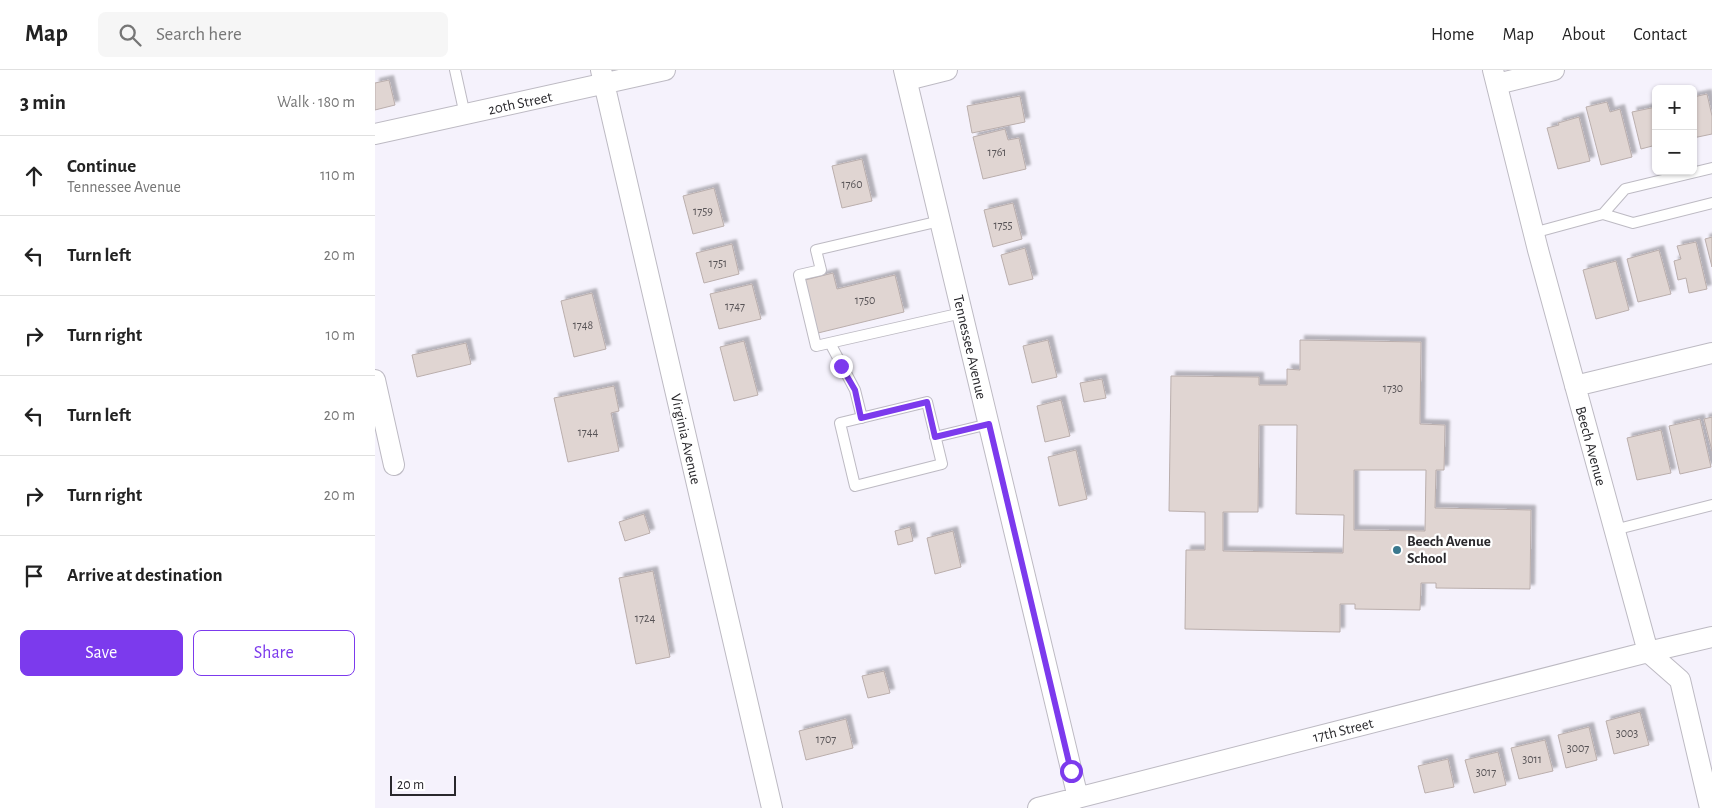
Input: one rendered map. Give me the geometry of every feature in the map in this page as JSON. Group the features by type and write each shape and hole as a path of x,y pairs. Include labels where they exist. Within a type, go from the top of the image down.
{"street":[{"name":"20th Street","path":"375,134 465,115 603,77 665,70"},
{"path":"905,75 947,70"},
{"path":"1495,77 1554,70"},
{"name":"Tennessee Avenue","path":"905,75 1078,798"},
{"name":"Virginia Avenue","path":"603,77 772,808"},
{"name":"Beech Avenue","path":"1495,77 1533,233 1648,652"},
{"path":"1575,386 1712,353"},
{"path":"375,380 395,465"},
{"name":"17th Street","path":"1038,808 1648,652 1712,638"},
{"path":"1648,652 1680,680 1710,808"}],"lane":[{"path":"455,70 465,115"},
{"path":"1603,214 1625,190 1712,168"},
{"path":"1533,233 1603,214 1633,223 1712,203"},
{"path":"940,221 816,250 821,270 799,275 815,346 962,313"},
{"path":"830,343 855,390 861,418"},
{"path":"927,402 935,437 942,464 855,486 840,423 927,402"},
{"path":"935,437 989,424"},
{"path":"1614,530 1712,505"}],"building":[{"path":"389,80 395,105 375,110 375,83"},
{"path":"1707,94 1712,116 1712,134 1697,137 1697,130 1697,96"},
{"path":"1020,96 1025,122 972,133 967,106"},
{"path":"1607,102 1610,112 1620,109 1632,157 1601,165 1586,107"},
{"path":"1652,108 1652,146 1641,149 1632,112"},
{"path":"1579,117 1590,161 1558,169 1547,128"},
{"path":"1005,129 1008,140 1019,138 1026,169 983,179 973,137"},
{"path":"862,159 872,201 842,208 832,166"},
{"path":"714,188 724,226 693,234 683,196"},
{"path":"1013,203 1022,239 993,247 984,210"},
{"path":"1712,237 1712,267 1705,239"},
{"path":"1696,242 1707,289 1689,293 1686,278 1678,280 1674,261 1681,259 1677,246"},
{"path":"732,244 739,274 704,283 696,253"},
{"path":"1025,248 1033,279 1009,285 1001,255"},
{"path":"1659,250 1671,294 1638,302 1627,259"},
{"path":"1616,261 1629,310 1596,319 1583,270"},
{"path":"833,273 837,289 895,275 904,312 818,333 805,280"},
{"path":"752,284 761,319 719,329 710,294"},
{"path":"592,293 606,349 574,357 561,301"},
{"path":"1048,340 1057,377 1032,383 1023,346"},
{"path":"1300,340 1421,342 1420,424 1445,425 1444,470 1436,470 1435,508 1531,510 1530,589 1436,588 1436,583 1421,583 1420,610 1355,609 1355,604 1340,604 1340,632 1185,629 1186,550 1205,550 1205,512 1169,511 1171,376 1259,377 1259,385 1287,385 1287,369 1300,370","holes":["1259,425 1297,425 1296,514 1344,515 1343,553 1223,551 1223,512 1258,512","1354,470 1426,470 1425,531 1354,530"]},
{"path":"744,341 758,395 734,401 720,347"},
{"path":"466,343 471,364 417,377 412,355"},
{"path":"1102,379 1106,398 1084,402 1080,383"},
{"path":"614,386 619,411 611,413 619,451 568,462 554,398"},
{"path":"1061,400 1070,436 1045,442 1037,406"},
{"path":"1712,417 1712,451 1704,419"},
{"path":"1700,419 1711,467 1680,474 1669,426"},
{"path":"1661,430 1671,473 1637,480 1627,438"},
{"path":"1076,450 1087,499 1059,506 1048,457"},
{"path":"644,514 650,533 625,541 619,522"},
{"path":"910,527 913,541 898,545 895,531"},
{"path":"953,531 961,567 935,574 927,538"},
{"path":"653,571 670,657 636,664 619,578"},
{"path":"884,671 890,693 868,698 862,676"},
{"path":"1640,712 1649,745 1614,754 1606,721"},
{"path":"846,719 853,748 806,760 799,731"},
{"path":"1589,727 1597,760 1566,768 1558,735"},
{"path":"1545,740 1553,771 1519,779 1511,748"},
{"path":"1498,752 1506,785 1474,793 1465,760"},
{"path":"1448,759 1454,787 1425,793 1418,766"}],"place":[{"name":"Beech Avenue School","path":"1397,550"}],"route":[{"path":"841,366 855,390 861,418 927,402 935,437 989,424 1071,771"}]}
